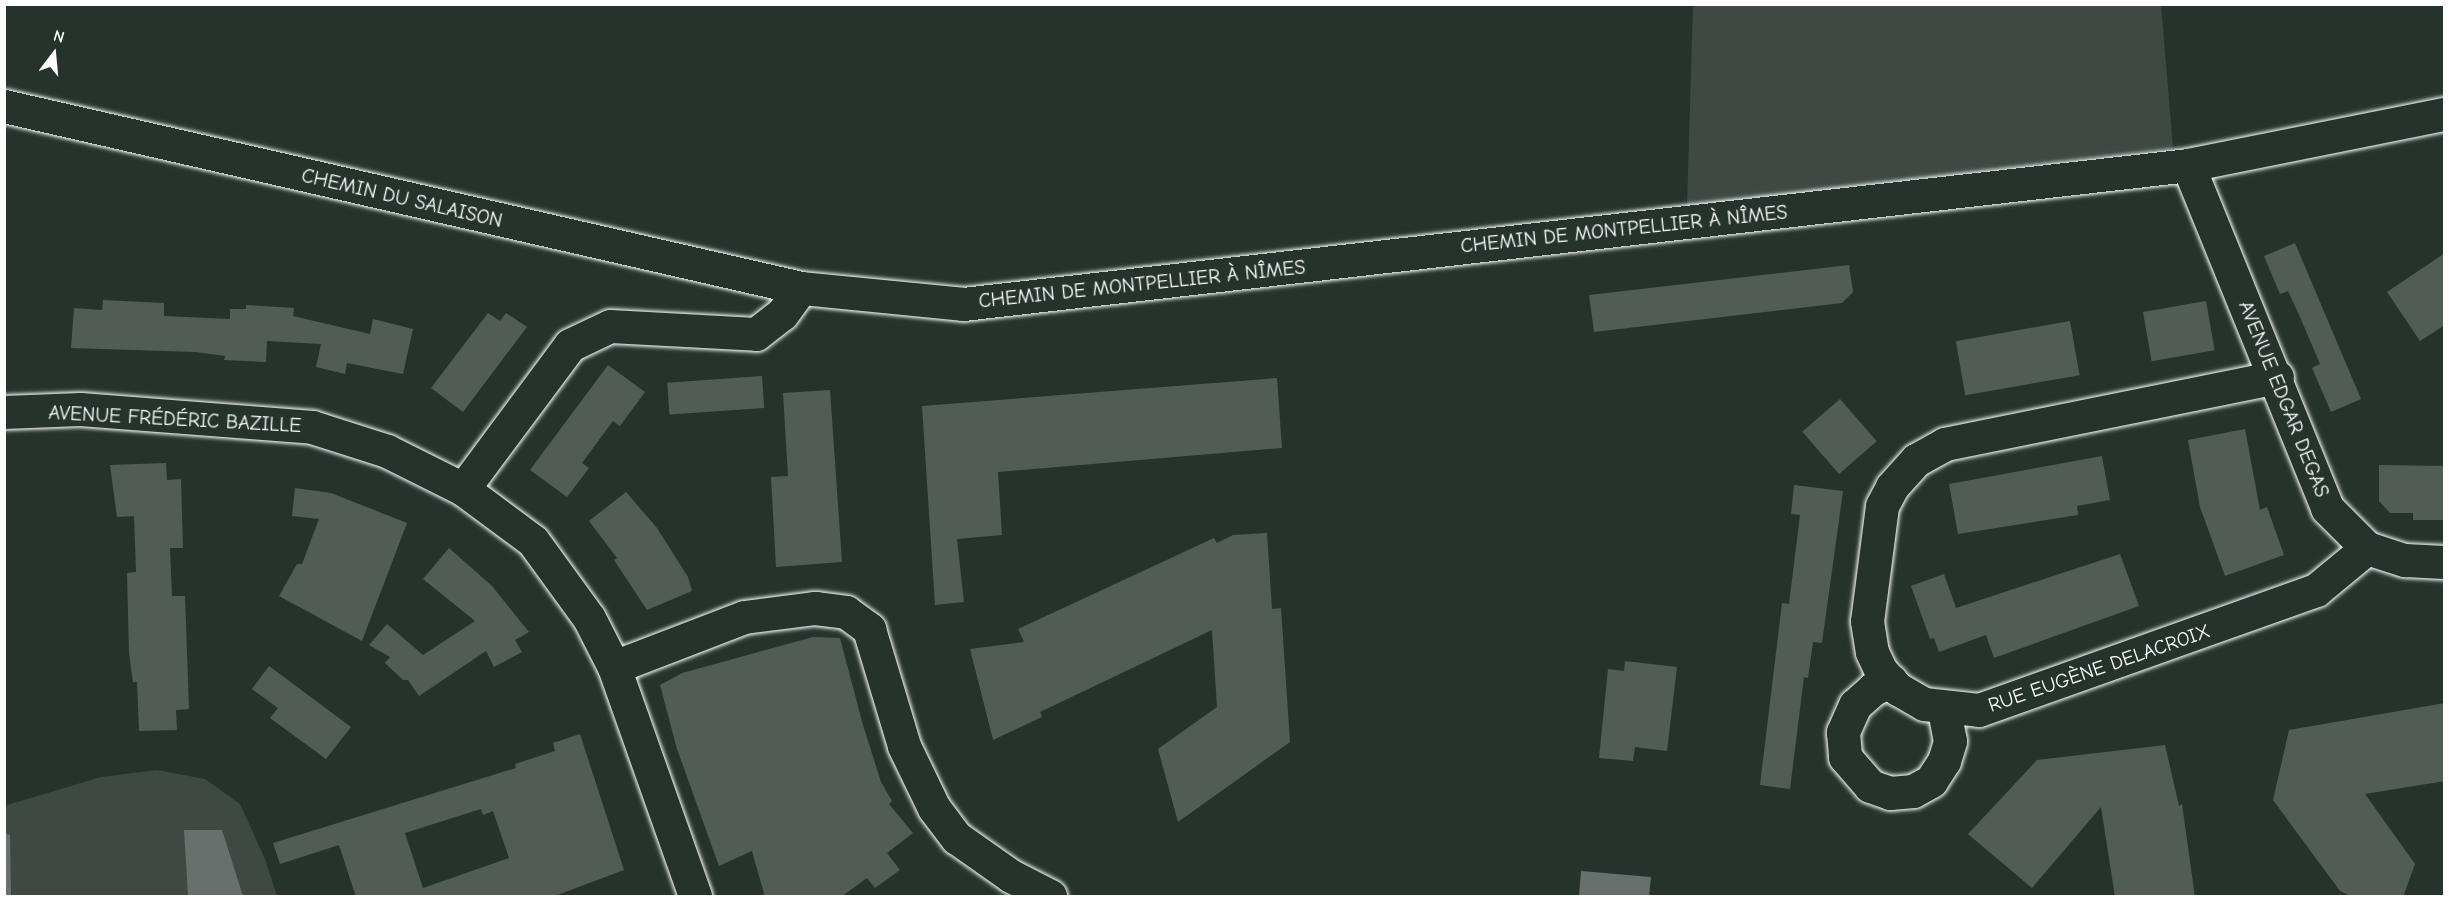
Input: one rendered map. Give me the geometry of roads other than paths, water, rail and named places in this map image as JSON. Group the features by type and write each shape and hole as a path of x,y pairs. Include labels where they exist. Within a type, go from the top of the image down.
{"street":[{"name":"CHEMIN DU SALAISON","path":"4,106 801,288"},
{"name":"CHEMIN DE MONTPELLIER À NÎMES","path":"801,288 963,304 2188,165 2445,114"},
{"name":"AVENUE EDGAR DEGAS","path":"2188,165 2277,376 2327,508 2367,548 2405,560 2445,562"},
{"path":"463,489 570,345 610,326 756,334 782,314 801,288"},
{"name":"RUE EUGÈNE DELACROIX","path":"2277,376 1945,444 1916,460 1892,487 1882,506 1867,621 1872,652 1891,681 1924,704 1944,709 1979,710 2316,590 2367,548"},
{"name":"AVENUE FRÉDÉRIC BAZILLE","path":"4,412 80,409 312,427 387,450 463,489 533,541 589,618 614,668 695,897"},
{"path":"614,668 744,617 815,608 846,612 870,630 904,746 934,808 957,838 1011,876 1050,897"},
{"path":"1891,681 1873,688 1855,705 1843,732 1845,757 1870,786 1890,793 1913,791 1931,781 1944,761 1950,741 1944,709"}]}
